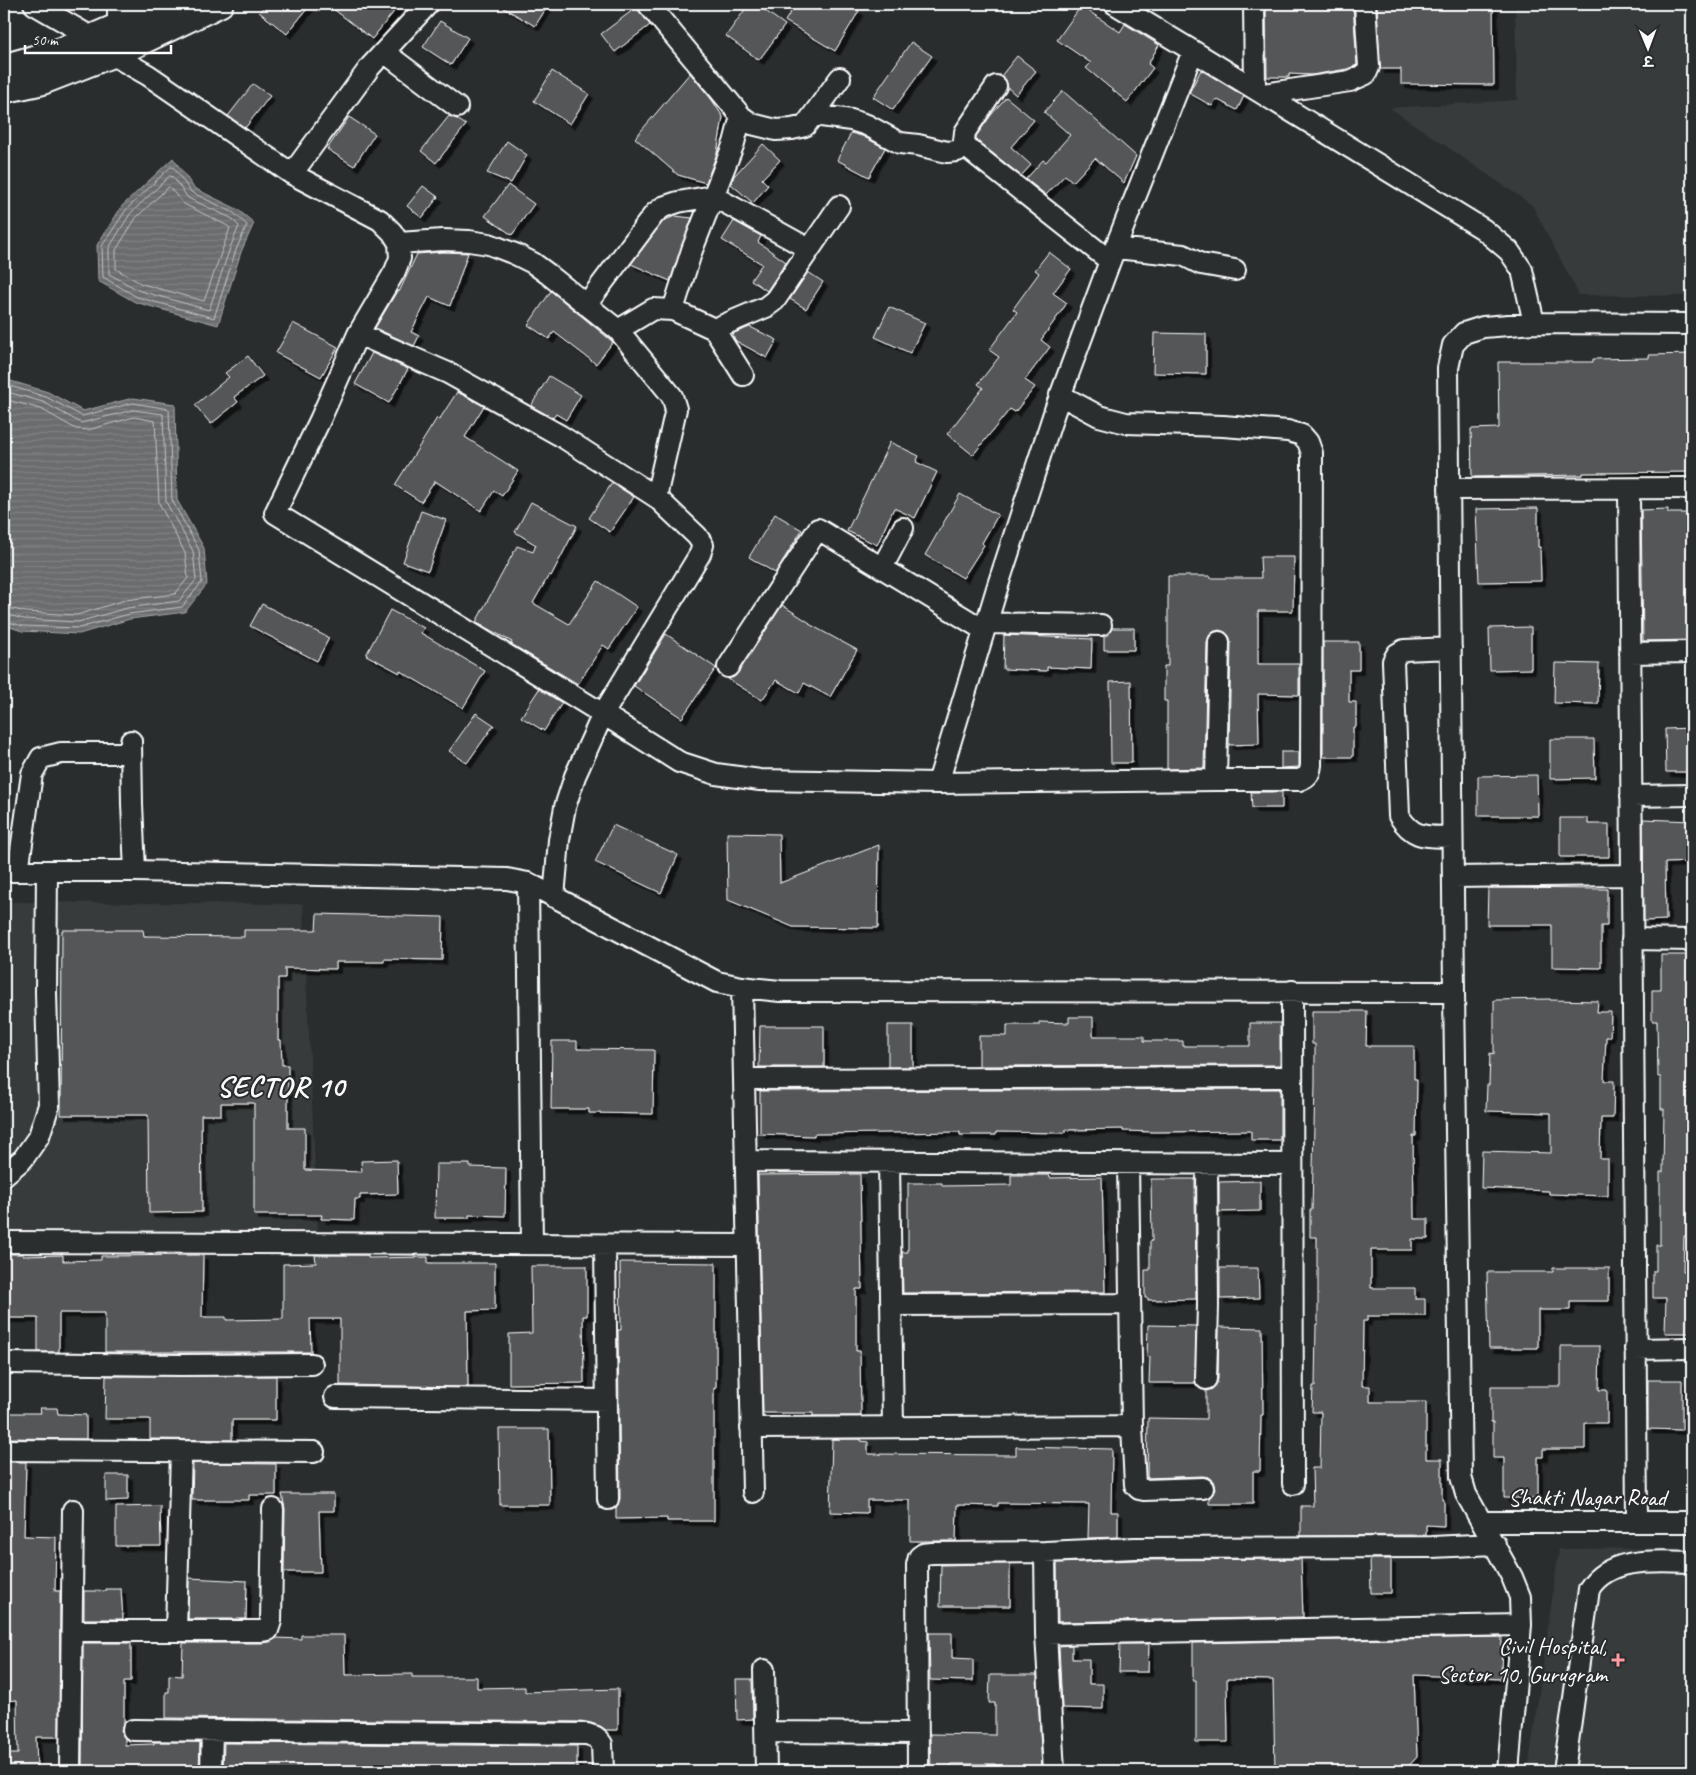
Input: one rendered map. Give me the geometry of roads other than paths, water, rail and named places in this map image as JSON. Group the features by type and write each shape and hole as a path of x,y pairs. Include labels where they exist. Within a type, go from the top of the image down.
{"main road":[{"path":"4,68 60,51 91,37 118,15 170,4"},
{"path":"4,90 41,82 126,49 220,4"}],"street":[{"path":"34,4 91,37 112,54 148,75 292,174 380,220 392,232 399,243 400,258 395,271 358,334 275,513 679,762 716,774 760,780 938,783 1299,780 1306,778 1310,774 1312,452 1308,442 1302,435 1288,431 1222,426 1126,423 1099,416 1060,395"},
{"path":"292,174 370,67 428,4"},
{"path":"648,4 741,116 752,124 776,130 805,126 840,78"},
{"path":"1115,4 1483,229 1509,251 1522,270 1534,323"},
{"path":"1254,4 1259,91"},
{"path":"1259,91 1350,81 1366,74 1369,67 1365,4"},
{"path":"938,783 1060,395 1193,51"},
{"path":"384,52 457,107"},
{"path":"996,86 965,132 964,141 966,148 1113,255 1183,255 1201,264 1235,270"},
{"path":"814,115 851,120 867,125 900,143 947,152 966,148"},
{"path":"673,310 692,250 734,143 741,116"},
{"path":"586,305 655,213 663,207 678,202 713,196 809,250"},
{"path":"714,329 766,308 775,300 839,206"},
{"path":"399,243 443,240 469,241 489,244 515,254 533,263 548,274 618,330 672,396 676,409 656,497"},
{"path":"618,330 653,309 673,310 714,329 743,375"},
{"path":"1508,1771 1521,1625 1520,1598 1512,1577 1466,1494 1461,1477 1448,368 1453,345 1464,333 1483,327 1534,323 1692,324"},
{"path":"358,334 448,373 561,436 656,497 697,536 702,544 700,554 603,714 575,776 565,807 559,840 554,897"},
{"path":"1449,489 1692,488"},
{"path":"1629,489 1636,1522"},
{"path":"882,568 903,528"},
{"path":"728,667 818,529 882,568 986,626 1101,625"},
{"path":"1216,780 1219,642"},
{"path":"1451,648 1404,650 1397,654 1393,661 1399,816 1406,828 1421,836 1452,837"},
{"path":"1630,653 1692,652"},
{"path":"135,871 131,746 61,753 41,758 32,774 11,871 135,871 507,879 528,884 717,982 780,991 1454,992"},
{"path":"1631,796 1692,795"},
{"path":"4,1175 23,1160 39,1136 49,1105 46,993 47,871"},
{"path":"1453,877 1632,875"},
{"path":"528,884 532,1244"},
{"path":"1632,939 1692,940"},
{"path":"742,987 753,1492"},
{"path":"1292,991 1293,1484"},
{"path":"744,1078 1291,1077"},
{"path":"746,1161 1291,1164"},
{"path":"889,1162 893,1427"},
{"path":"1128,1164 1132,1426 1135,1485 1144,1490 1203,1488"},
{"path":"1206,1379 1208,1306 1207,1164"},
{"path":"4,1242 748,1246"},
{"path":"605,1245 608,1499"},
{"path":"891,1305 1130,1304"},
{"path":"1635,1349 1692,1348"},
{"path":"4,1362 181,1365 312,1364"},
{"path":"335,1397 607,1400"},
{"path":"751,1428 1132,1426"},
{"path":"4,1450 314,1452"},
{"path":"176,1631 181,1451"},
{"path":"72,1631 262,1632 268,1630 271,1621 273,1509"},
{"path":"70,1771 73,1510"},
{"name":"Shakti Nagar Road","path":"1482,1522 1692,1522"},
{"path":"918,1771 917,1565 919,1558 924,1554 1135,1548 1432,1547 1494,1544"},
{"path":"1044,1552 1046,1634 1054,1771"},
{"path":"1564,1771 1589,1589 1594,1581 1603,1573 1619,1567 1652,1561 1692,1562"},
{"path":"1046,1634 1521,1625"},
{"path":"764,1670 766,1771"},
{"path":"133,1730 587,1734 596,1737 602,1744 603,1771"},
{"path":"211,1771 212,1731"},
{"path":"766,1732 918,1733"}],"water":[{"path":"173,158 194,188 237,209 254,223 241,252 218,325 135,302 98,281 97,245 122,206"},
{"path":"4,379 48,392 83,411 133,398 175,404 177,500 204,548 207,584 185,612 130,619 79,634 22,631 4,625"}],"place":[{"name":"Civil Hospital, Sector 10, Gurugram","path":"1618,1660"}],"district":[{"name":"SECTOR 10","path":"281,1086"}]}
